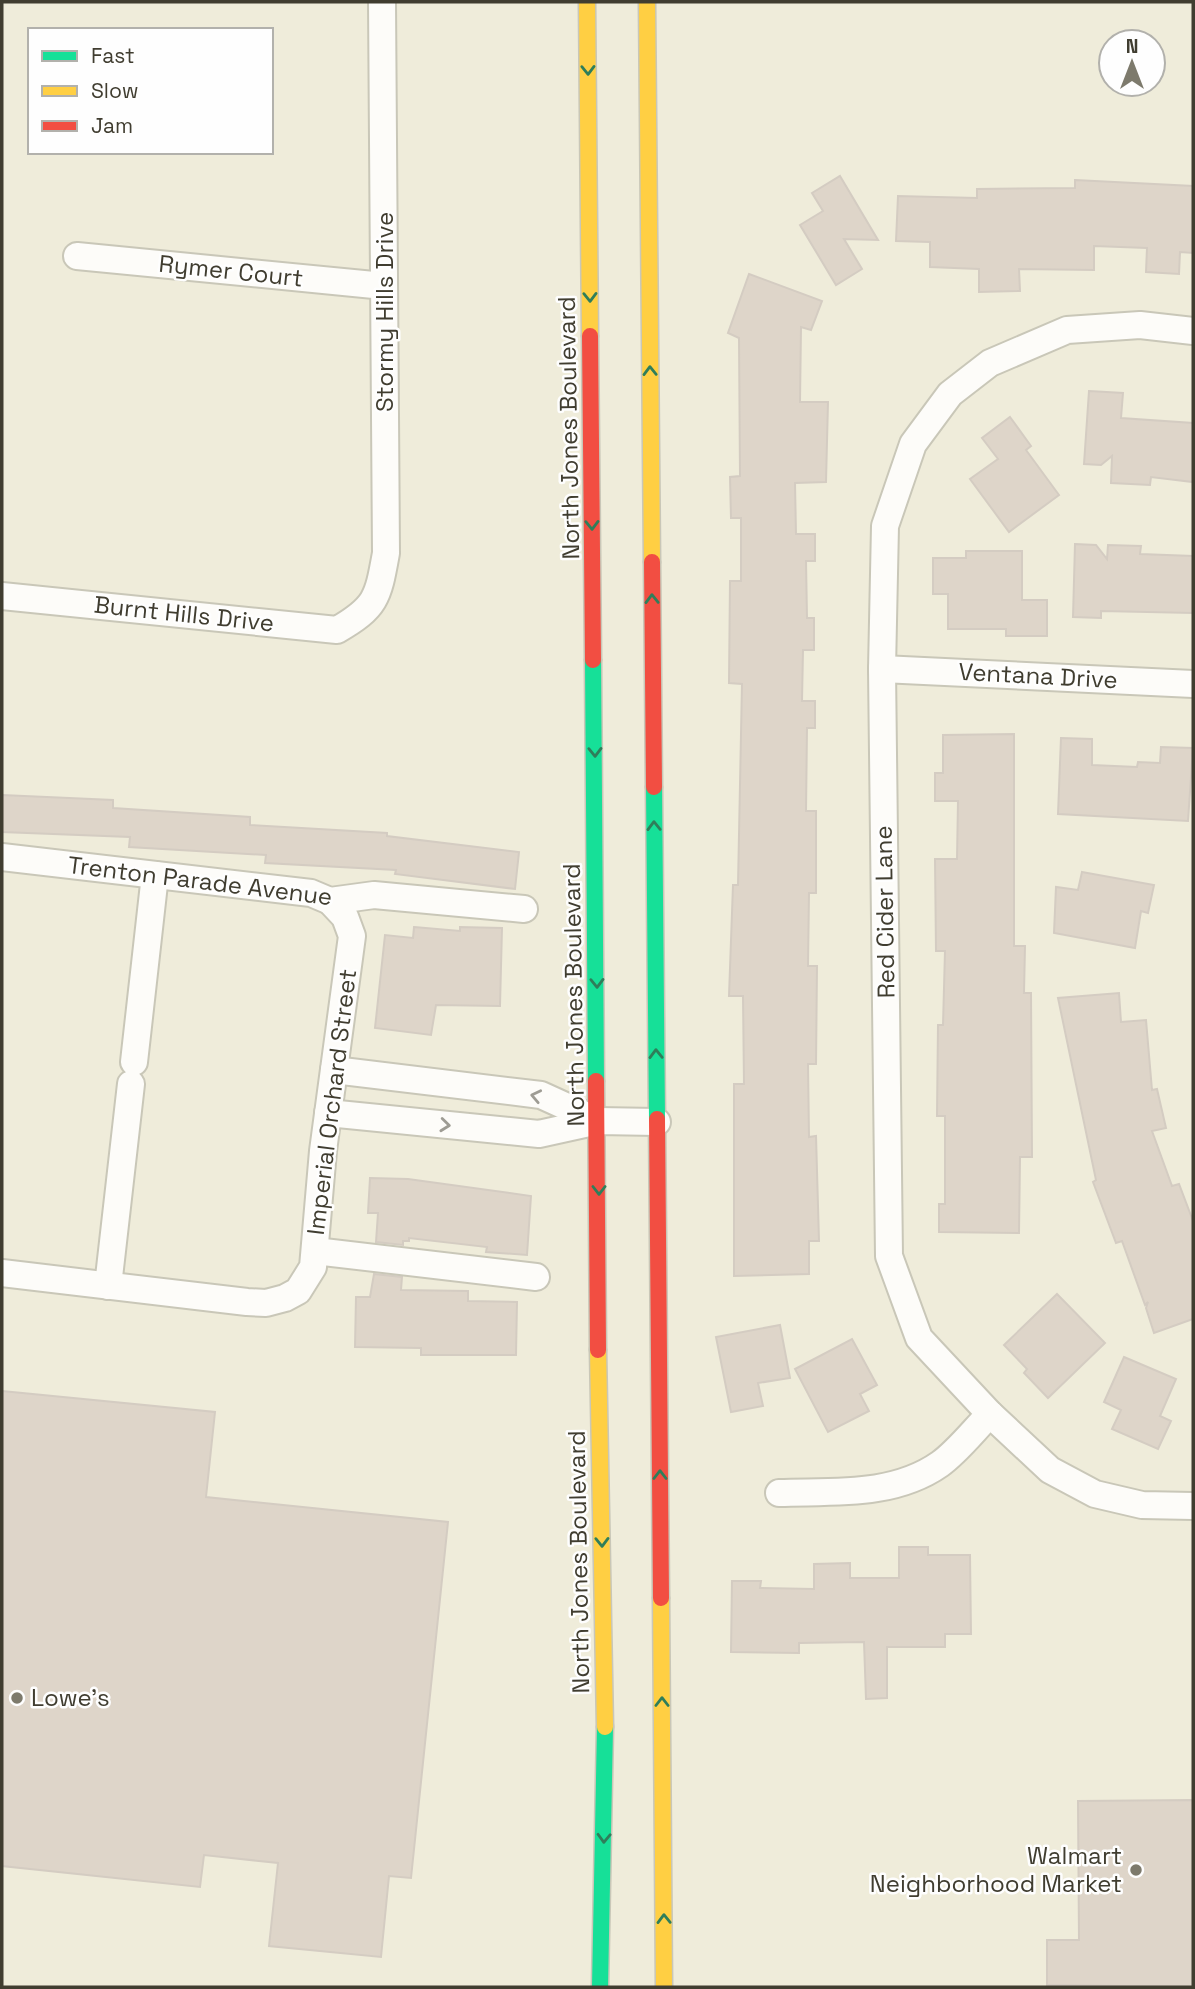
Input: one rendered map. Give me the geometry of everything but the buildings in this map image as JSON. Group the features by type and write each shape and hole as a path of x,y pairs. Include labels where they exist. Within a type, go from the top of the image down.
{"main road":[{"name":"North Jones Boulevard","path":"587,2 598,1122 611,1769 600,1987"},
{"path":"647,2 657,1122 657,1770 664,1987"}],"street":[{"name":"Stormy Hills Drive","path":"362,615 379,593 386,553 383,2"},
{"name":"Rymer Court","path":"77,256 384,286"},
{"name":"Red Cider Lane","path":"1193,331 1140,325 1067,330 990,363 950,394 913,444 885,526 882,668 889,1256 919,1338 990,1414 1050,1469 1095,1494 1142,1505 1193,1506"},
{"name":"Burnt Hills Drive","path":"2,596 337,630 362,615"},
{"name":"Ventana Drive","path":"882,668 1193,684"},
{"name":"Trenton Parade Avenue","path":"2,857 311,893 330,901 374,895 524,909"},
{"path":"2,1273 108,1286 155,875"},
{"name":"Imperial Orchard Street","path":"108,1286 266,1303 285,1298 307,1280 315,1251 328,1112 352,936 345,917 330,901"},
{"path":"334,1070 541,1095 598,1122"},
{"path":"328,1112 540,1134 598,1122 657,1122"},
{"path":"315,1251 536,1277"},
{"path":"779,1493 869,1490 905,1482 941,1464 990,1414"}],"traffic: fast":[{"path":"593,660 596,1081"},
{"path":"654,787 657,1119"},
{"path":"600,1987 605,1727"}],"traffic: slow":[{"path":"587,2 590,336"},
{"path":"647,2 652,562"},
{"path":"598,1350 605,1727"},
{"path":"661,1598 664,1987"}],"traffic: jam":[{"path":"590,336 593,660"},
{"path":"652,562 654,787"},
{"path":"596,1081 598,1350"},
{"path":"657,1119 661,1598"}],"place":[{"name":"Lowe's","path":"17,1698"},
{"name":"Walmart Neighborhood Market","path":"1136,1870"}]}
